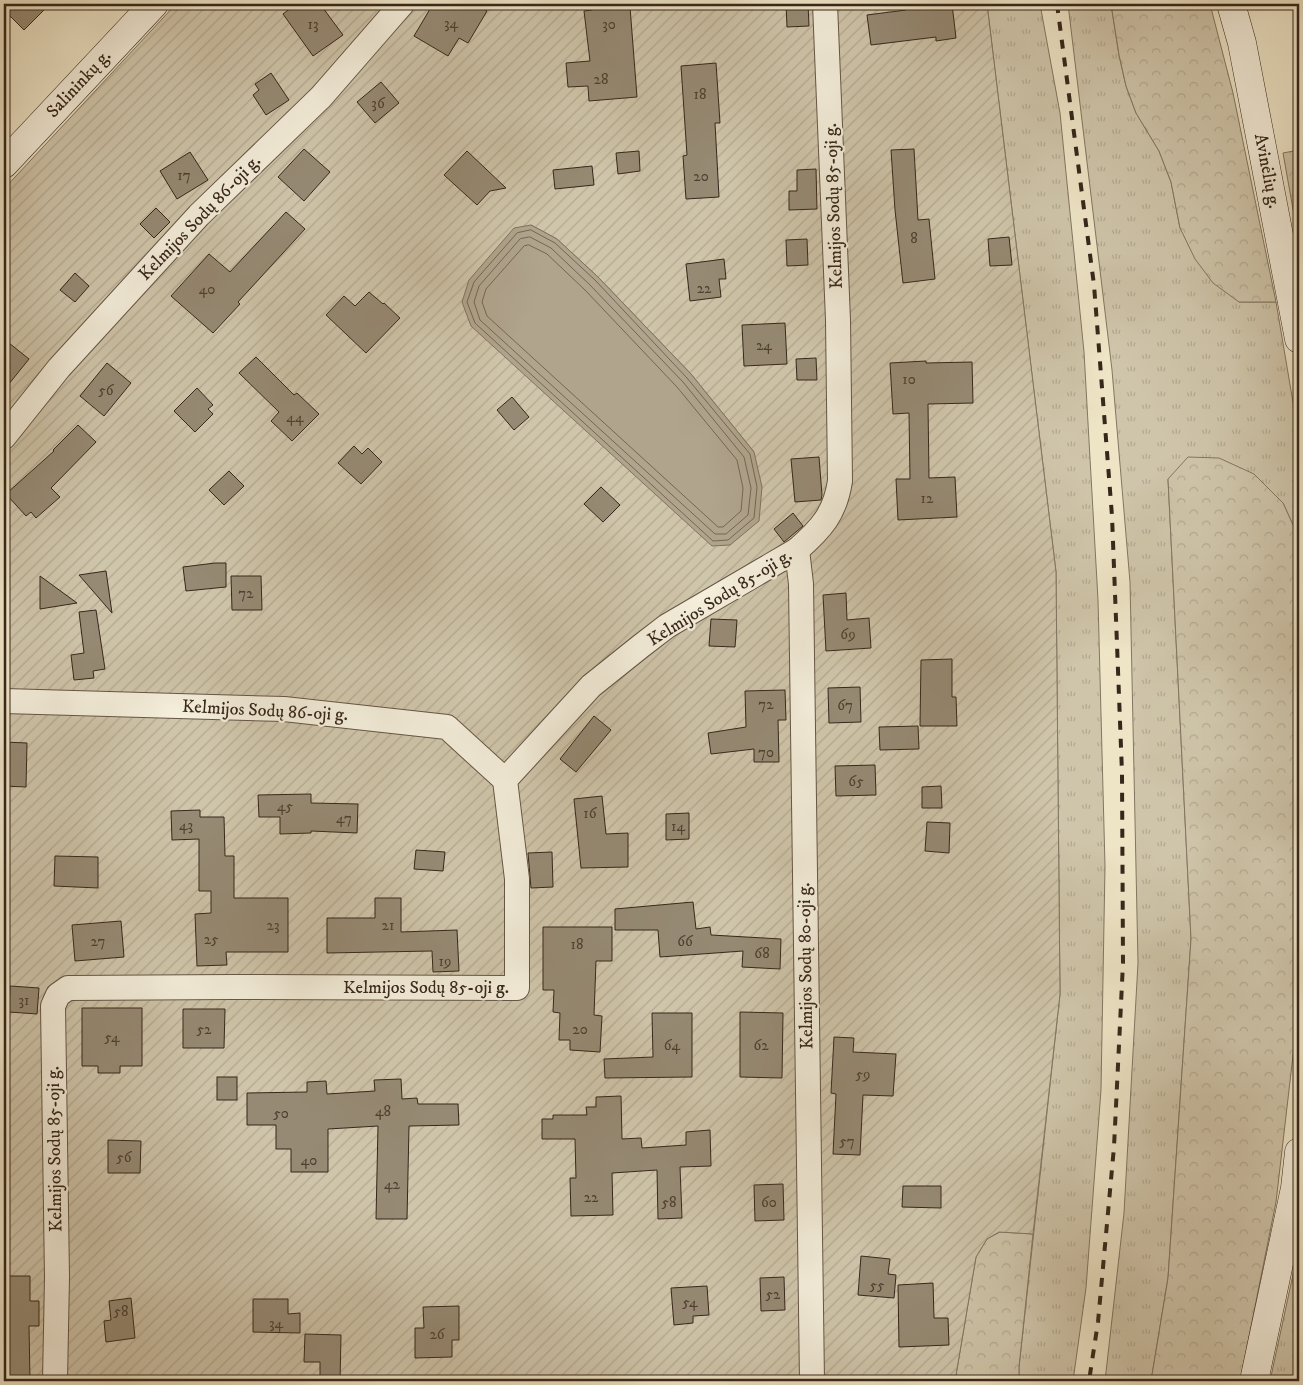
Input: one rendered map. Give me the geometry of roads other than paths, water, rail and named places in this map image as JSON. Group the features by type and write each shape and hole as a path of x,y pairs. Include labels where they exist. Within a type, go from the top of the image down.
{"main road":[{"name":"Salininkų g.","path":"4,164 154,4"},
{"name":"Avinėlių g.","path":"1231,4 1242,43 1299,339"},
{"path":"1254,1381 1294,1188 1299,1152"}],"street":[{"name":"Kelmijos Sodų 86-oji g.","path":"4,437 59,368 199,215 321,98 402,4"},
{"name":"Kelmijos Sodų 85-oji g.","path":"55,1381 57,1277 53,1006 58,995 68,988 518,988 517,879 504,780 591,686 667,626 797,550 814,536 826,521 837,498 840,481 838,320 825,4"},
{"name":"Kelmijos Sodų 80-oji g.","path":"797,550 801,584 812,1381"},
{"name":"Kelmijos Sodų 86-oji g.","path":"4,701 284,709 447,727 504,780"}],"water":[{"path":"531,225 557,239 598,277 691,374 754,452 762,487 759,521 730,545 712,546 471,326 462,302 469,280 514,228"}],"railway":[{"path":"1057,4 1094,285 1112,516 1122,773 1123,963 1114,1147 1098,1322 1089,1381"}]}
